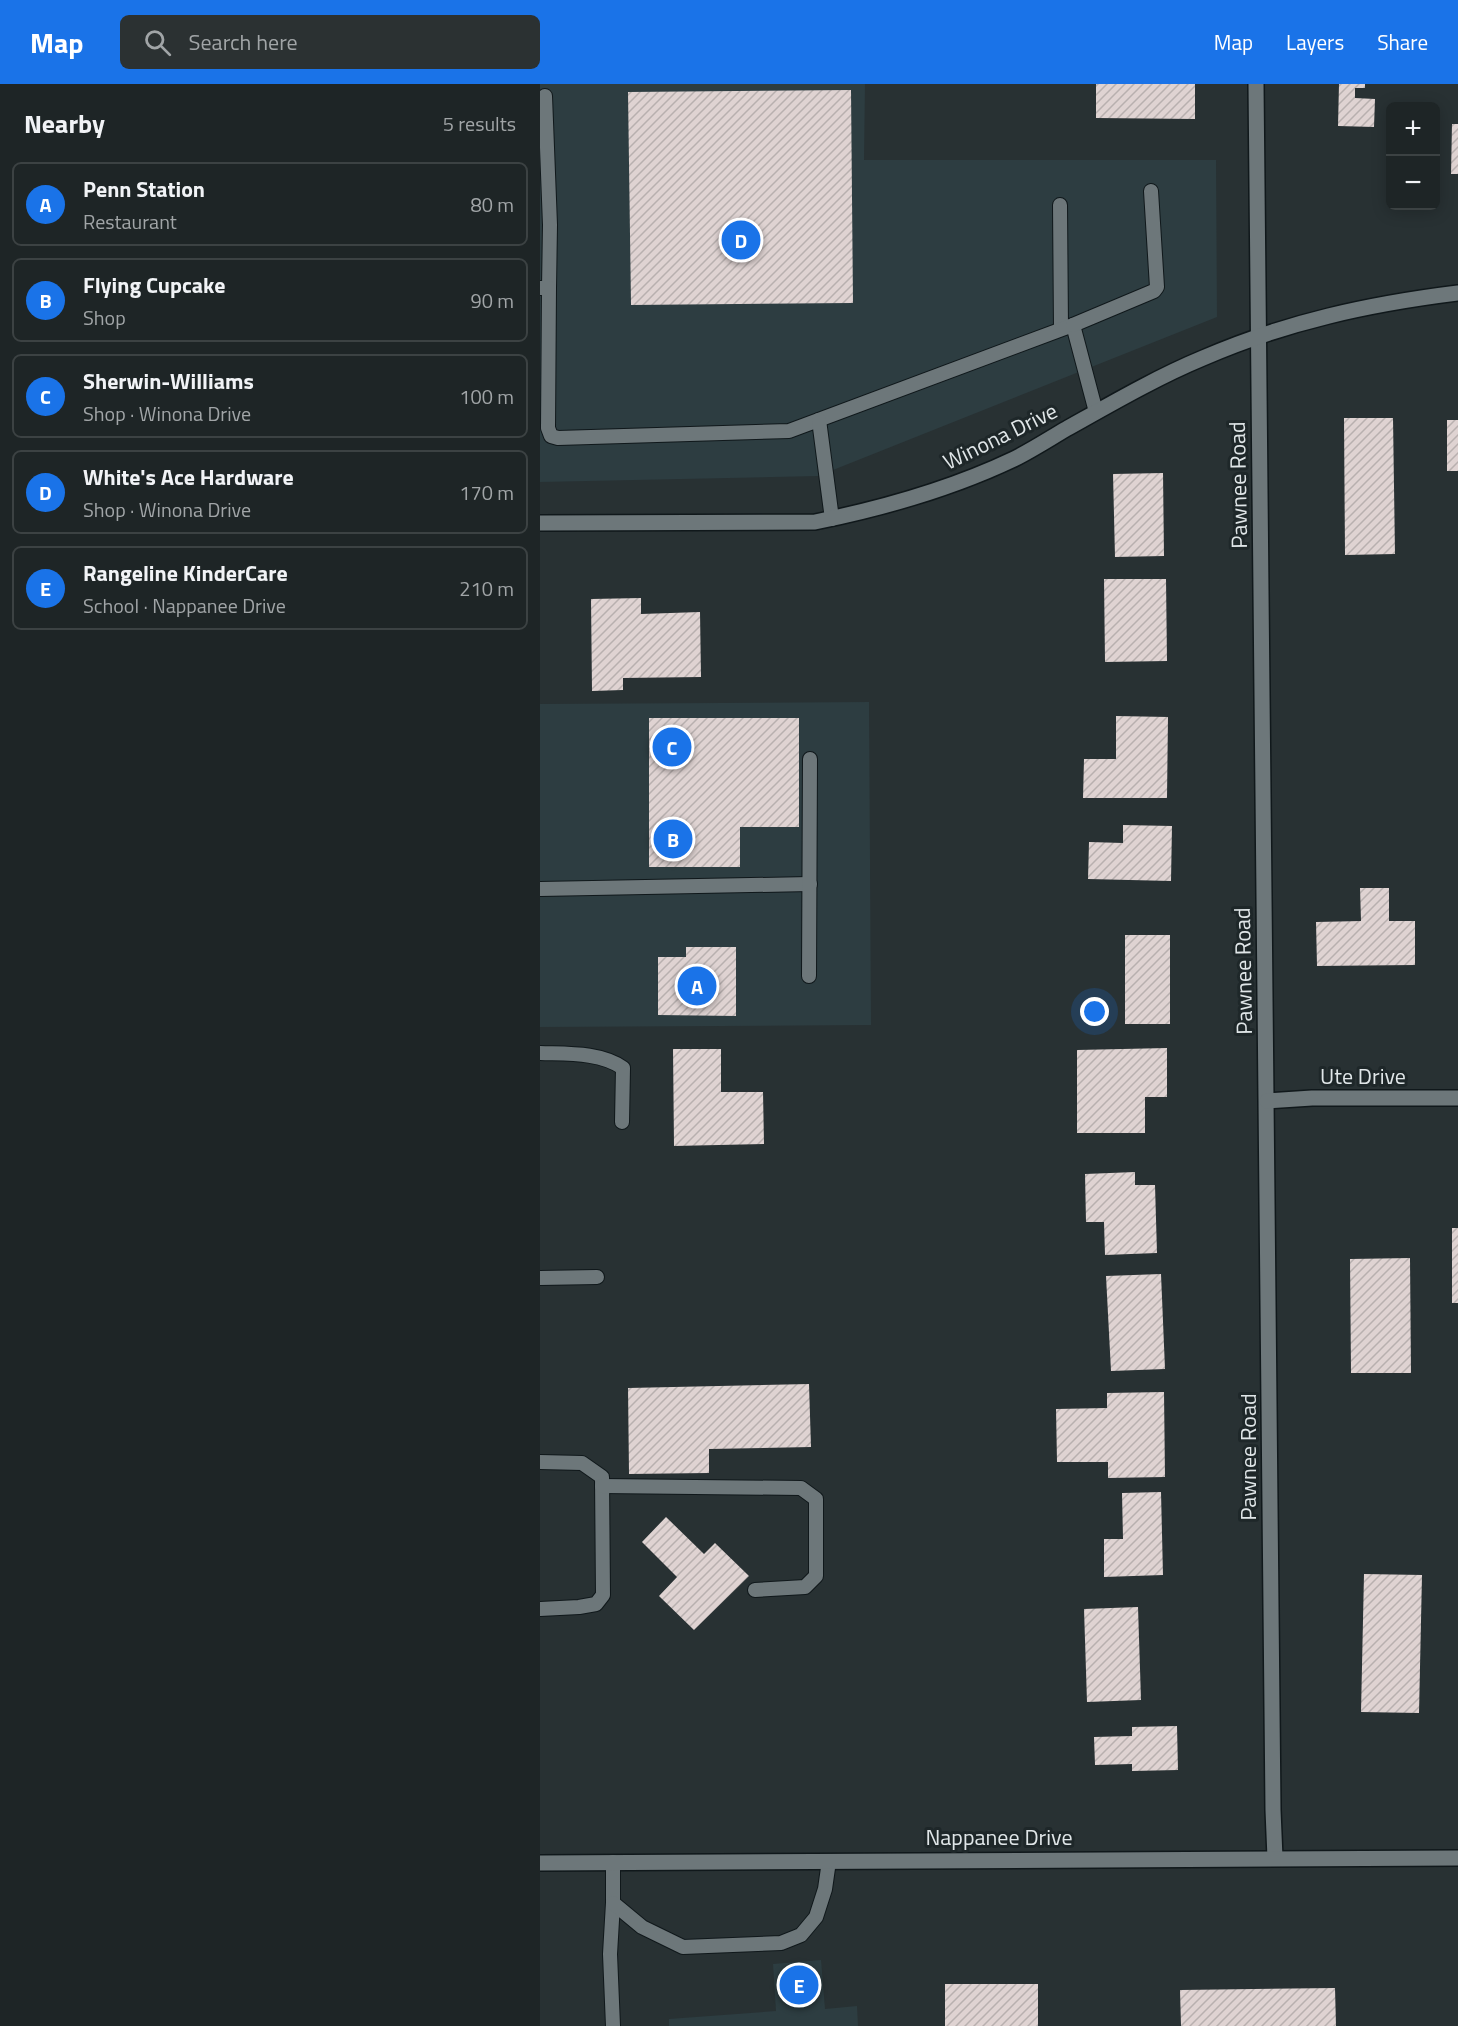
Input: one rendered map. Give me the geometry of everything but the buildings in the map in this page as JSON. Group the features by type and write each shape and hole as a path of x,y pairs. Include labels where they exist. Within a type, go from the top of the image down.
{"street":[{"name":"Pawnee Road","path":"1256,84 1275,1858"},
{"name":"Winona Drive","path":"540,523 815,522 832,519 924,495 1014,459 1096,412 1203,358 1259,337 1319,317 1391,302 1458,293"},
{"name":"Ute Drive","path":"1267,1101 1312,1098 1458,1098"},
{"name":"Nappanee Drive","path":"540,1863 1458,1858"}],"lane":[{"path":"544,96 548,428 551,436 558,438 789,431 1067,327 1154,291 1157,287 1151,191"},
{"path":"1060,205 1067,327 1096,412"},
{"path":"819,420 832,519"},
{"path":"809,976 810,759"},
{"path":"540,889 810,884"},
{"path":"540,1053 582,1055 612,1060 623,1068 622,1122"},
{"path":"540,1278 597,1277"},
{"path":"540,1462 582,1463 602,1477 603,1595 596,1604 540,1609"},
{"path":"602,1486 801,1488 816,1499 816,1576 805,1587 755,1590"},
{"path":"613,1903 642,1927 683,1947 781,1944 801,1935 816,1917 825,1890 829,1861"},
{"path":"612,1862 613,1903 610,1954 613,2026"}],"shaded area":[{"path":"540,84 865,84 864,160 1216,160 1217,317 818,476 540,482"},
{"path":"869,702 871,1025 540,1027 540,704"},
{"path":"821,1960 825,2009 857,2006 858,2026 669,2026 669,2019 776,2011 773,1964"}],"place":[{"name":"White's Ace Hardware","path":"741,240"},
{"name":"Sherwin-Williams","path":"672,747"},
{"name":"Flying Cupcake","path":"673,839"},
{"name":"Penn Station","path":"697,986"},
{"name":"Rangeline KinderCare","path":"799,1985"}]}
